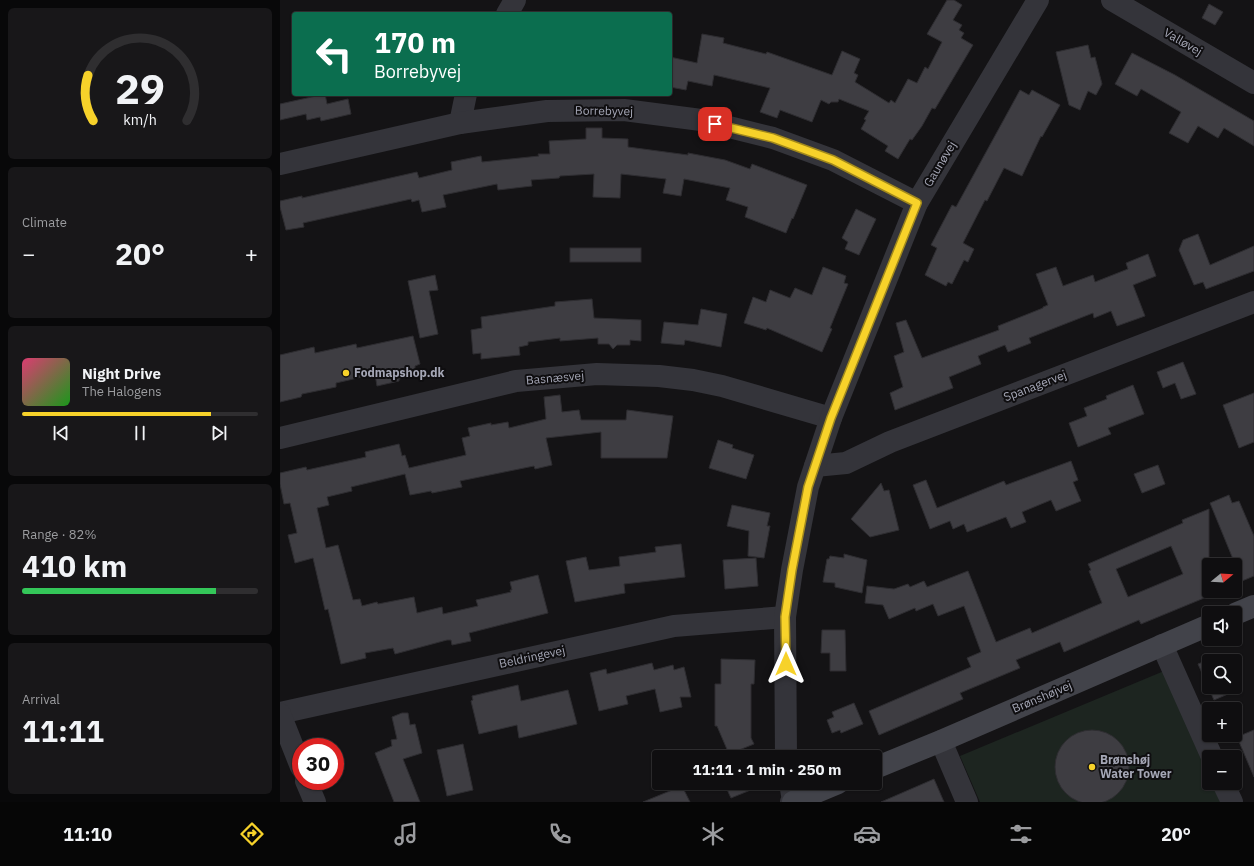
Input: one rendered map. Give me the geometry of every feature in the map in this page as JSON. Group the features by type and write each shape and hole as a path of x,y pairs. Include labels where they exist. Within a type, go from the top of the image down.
{"street":[{"path":"509,12 515,0"},
{"name":"Gaunøvej","path":"786,750 785,617 792,570 807,495 831,418 917,203 1038,0"},
{"name":"Valløvej","path":"1112,0 1254,83"},
{"path":"460,123 466,96"},
{"name":"Borrebyvej","path":"280,164 460,123 547,111 624,110 701,120 773,138 833,160 917,203"},
{"name":"Spanagervej","path":"815,466 846,463 890,442 1254,302"},
{"name":"Basnæsvej","path":"280,438 516,381 597,374 659,376 722,386 831,418"},
{"path":"1242,611 1254,606"},
{"name":"Beldringevej","path":"280,713 674,626 785,617"},
{"name":"Brønshøjvej","path":"882,765 1202,628"},
{"path":"1162,645 1209,750"},
{"path":"280,713 292,744"},
{"path":"941,741 967,802"},
{"path":"310,790 315,802"},
{"path":"792,797 815,790"},
{"path":"1226,790 1232,802"}],"shaded area":[{"path":"1164,671 1202,759 1202,790 1215,790 1220,802 980,802 960,756"}],"building":[{"path":"947,0 954,0 962,5 953,20 962,25 959,30 964,33 961,38 973,45 935,109 932,108 922,126 912,140 910,139 898,159 885,151 888,146 861,129 866,120 864,119 869,111 839,99 838,102 831,102 829,104 821,100 812,122 780,110 777,118 760,112 770,88 714,75 712,86 688,81 686,90 672,87 672,57 697,63 702,34 724,38 723,43 766,54 767,52 832,75 842,51 860,59 854,73 858,75 855,82 889,103 891,100 895,103 908,79 917,83 925,67 928,69 942,42 927,34"},
{"path":"1209,4 1223,12 1215,25 1202,18"},
{"path":"1088,45 1091,58 1095,57 1102,84 1096,95 1088,91 1080,110 1069,105 1056,52"},
{"path":"1132,53 1175,75 1254,121 1254,146 1224,128 1218,138 1198,126 1188,143 1169,133 1181,112 1141,89 1137,96 1115,84"},
{"path":"1020,90 1029,95 1032,90 1060,105 1042,137 1041,136 1022,176 1004,168 987,201 985,200 963,243 974,249 968,262 964,260 952,284 948,282 946,286 925,275 937,248 931,245 952,205 956,207"},
{"path":"316,96 325,96 327,104 348,99 351,114 321,121 320,117 307,120 306,114 280,120 280,104"},
{"path":"586,128 602,128 602,138 628,139 628,147 688,155 688,153 725,160 750,169 752,164 807,185 786,233 745,217 748,207 726,200 730,188 684,179 681,196 663,193 666,179 621,174 620,198 593,197 594,174 560,176 559,178 531,180 532,186 498,190 497,184 443,195 446,207 422,212 419,200 412,202 411,199 303,223 304,227 286,230 280,207 280,201 302,196 302,198 417,172 419,178 452,170 451,162 481,156 482,162 539,156 538,154 550,154 549,141 586,139"},
{"path":"856,209 876,219 859,255 845,249 848,242 842,238"},
{"path":"1198,234 1210,265 1254,246 1254,271 1206,289 1203,282 1194,285 1179,250 1183,240"},
{"path":"570,248 641,248 641,262 570,262"},
{"path":"1148,254 1156,276 1133,285 1145,316 1117,326 1111,311 1094,318 1093,313 1029,338 1031,343 1008,352 1005,345 978,356 981,364 949,377 953,388 895,410 890,393 903,387 894,356 904,352 896,323 906,320 922,358 999,330 998,326 1048,305 1036,274 1056,267 1063,286 1093,275 1095,282 1128,269 1126,263"},
{"path":"823,267 846,276 844,283 848,284 822,352 767,328 766,330 744,323 753,297 766,302 770,290 790,298 795,288 812,295"},
{"path":"435,275 438,290 429,291 438,334 420,338 408,281"},
{"path":"592,299 594,318 641,320 641,341 630,340 630,345 617,345 613,349 609,344 598,344 598,338 560,341 560,338 528,342 528,345 519,347 520,355 481,359 481,353 473,354 471,330 482,328 481,317 555,306 555,302"},
{"path":"701,309 727,314 721,347 685,340 684,345 661,343 664,322 698,325"},
{"path":"413,336 420,364 415,366 415,369 406,370 408,377 399,379 399,381 377,386 375,374 336,383 336,387 302,394 301,397 280,402 280,355 314,347 315,353 356,344 357,348"},
{"path":"1183,362 1196,394 1181,399 1175,383 1163,388 1157,372"},
{"path":"1133,385 1144,414 1108,428 1111,434 1078,447 1069,423 1087,416 1084,408 1107,399 1106,396"},
{"path":"1254,393 1254,442 1239,448 1223,405"},
{"path":"560,395 562,412 579,410 581,420 626,420 627,410 673,416 667,458 601,458 601,432 546,438 552,465 535,469 534,466 460,481 462,487 432,493 431,491 410,495 405,474 351,487 352,491 327,497 329,505 317,508 326,548 338,545 353,600 360,599 362,606 377,602 378,604 414,597 417,613 442,607 443,614 478,606 476,600 511,592 510,582 538,575 548,613 469,633 471,641 452,645 451,640 447,640 395,654 393,648 365,653 366,658 341,664 328,609 325,610 313,558 295,563 288,535 297,533 290,503 284,504 280,484 280,473 306,467 307,470 366,457 365,452 399,444 402,456 405,455 409,468 466,455 462,438 470,436 468,428 491,423 491,425 508,422 509,428 546,419 544,397"},
{"path":"718,440 733,445 732,448 754,455 746,479 709,468"},
{"path":"1071,461 1078,480 1073,482 1081,501 1056,511 1051,500 1022,512 1026,522 1011,528 1006,517 967,532 964,524 953,529 950,521 930,529 913,485 926,480 937,508 1004,481 1006,485"},
{"path":"1158,465 1165,484 1142,493 1134,474"},
{"path":"881,483 884,491 889,490 899,530 870,537 851,519"},
{"path":"1229,495 1232,503 1239,501 1254,536 1254,576 1242,581 1242,558 1233,558 1210,503"},
{"path":"732,505 770,513 767,526 770,526 764,558 748,556 749,531 727,526"},
{"path":"1209,509 1209,558 1202,558 1202,598 1204,598 1141,624 1139,620 1064,652 1060,642 1016,660 1020,668 960,693 963,699 879,735 869,711 971,667 967,658 981,652 964,606 938,616 933,604 916,611 915,608 889,619 883,605 865,603 867,586 894,589 908,584 910,587 924,581 927,587 968,571 996,642 1030,628 1032,633 1102,603 1089,571 1091,570 1088,564 1183,523 1182,520","holes":["1171,546 1183,574 1128,597 1116,569"]},
{"path":"681,544 685,577 624,584 625,593 575,602 566,561 586,557 589,570 620,566 619,557 656,552 655,547"},
{"path":"844,554 867,560 862,593 835,587 835,583 823,582 827,559 829,559 830,556 844,558"},
{"path":"756,558 758,586 725,589 723,560"},
{"path":"822,630 845,630 846,671 830,671 830,653 821,653"},
{"path":"721,659 755,660 754,684 751,684 751,738 754,744 739,750 727,750 717,726 715,726 715,684 721,684"},
{"path":"1202,662 1202,673 1198,664"},
{"path":"652,663 654,670 673,665 674,670 684,667 691,697 680,697 682,707 660,712 655,689 626,696 628,704 599,711 590,673 606,669 607,674"},
{"path":"518,685 521,701 568,690 577,724 519,738 517,725 479,734 471,701 473,700 472,696"},
{"path":"1211,694 1228,694 1214,700"},
{"path":"854,703 863,724 841,733 840,730 832,733 827,720 834,717 832,712"},
{"path":"402,713 408,713 410,725 415,724 422,753 403,759 420,802 394,802 375,753 392,746 391,740 397,739 392,717"},
{"name":"Brønshøj Water Tower","path":"1092,730 1113,736 1123,746 1129,767 1123,788 1113,798 1092,804 1071,798 1061,788 1055,767 1061,746 1071,736"},
{"path":"1254,730 1254,777 1239,742 1242,742 1242,735"},
{"path":"463,744 473,790 447,796 437,750"},
{"path":"934,779 944,802 881,802"},
{"path":"672,790 684,790 690,802 643,802"},
{"path":"727,790 751,790 731,798"}],"place":[{"name":"Fodmapshop.dk","path":"346,373"},
{"name":"Brønshøj Water Tower","path":"1092,767"}],"route":[{"path":"715,124 773,138 833,160 917,203 831,418 808,487 792,570 785,617 786,664"}]}
